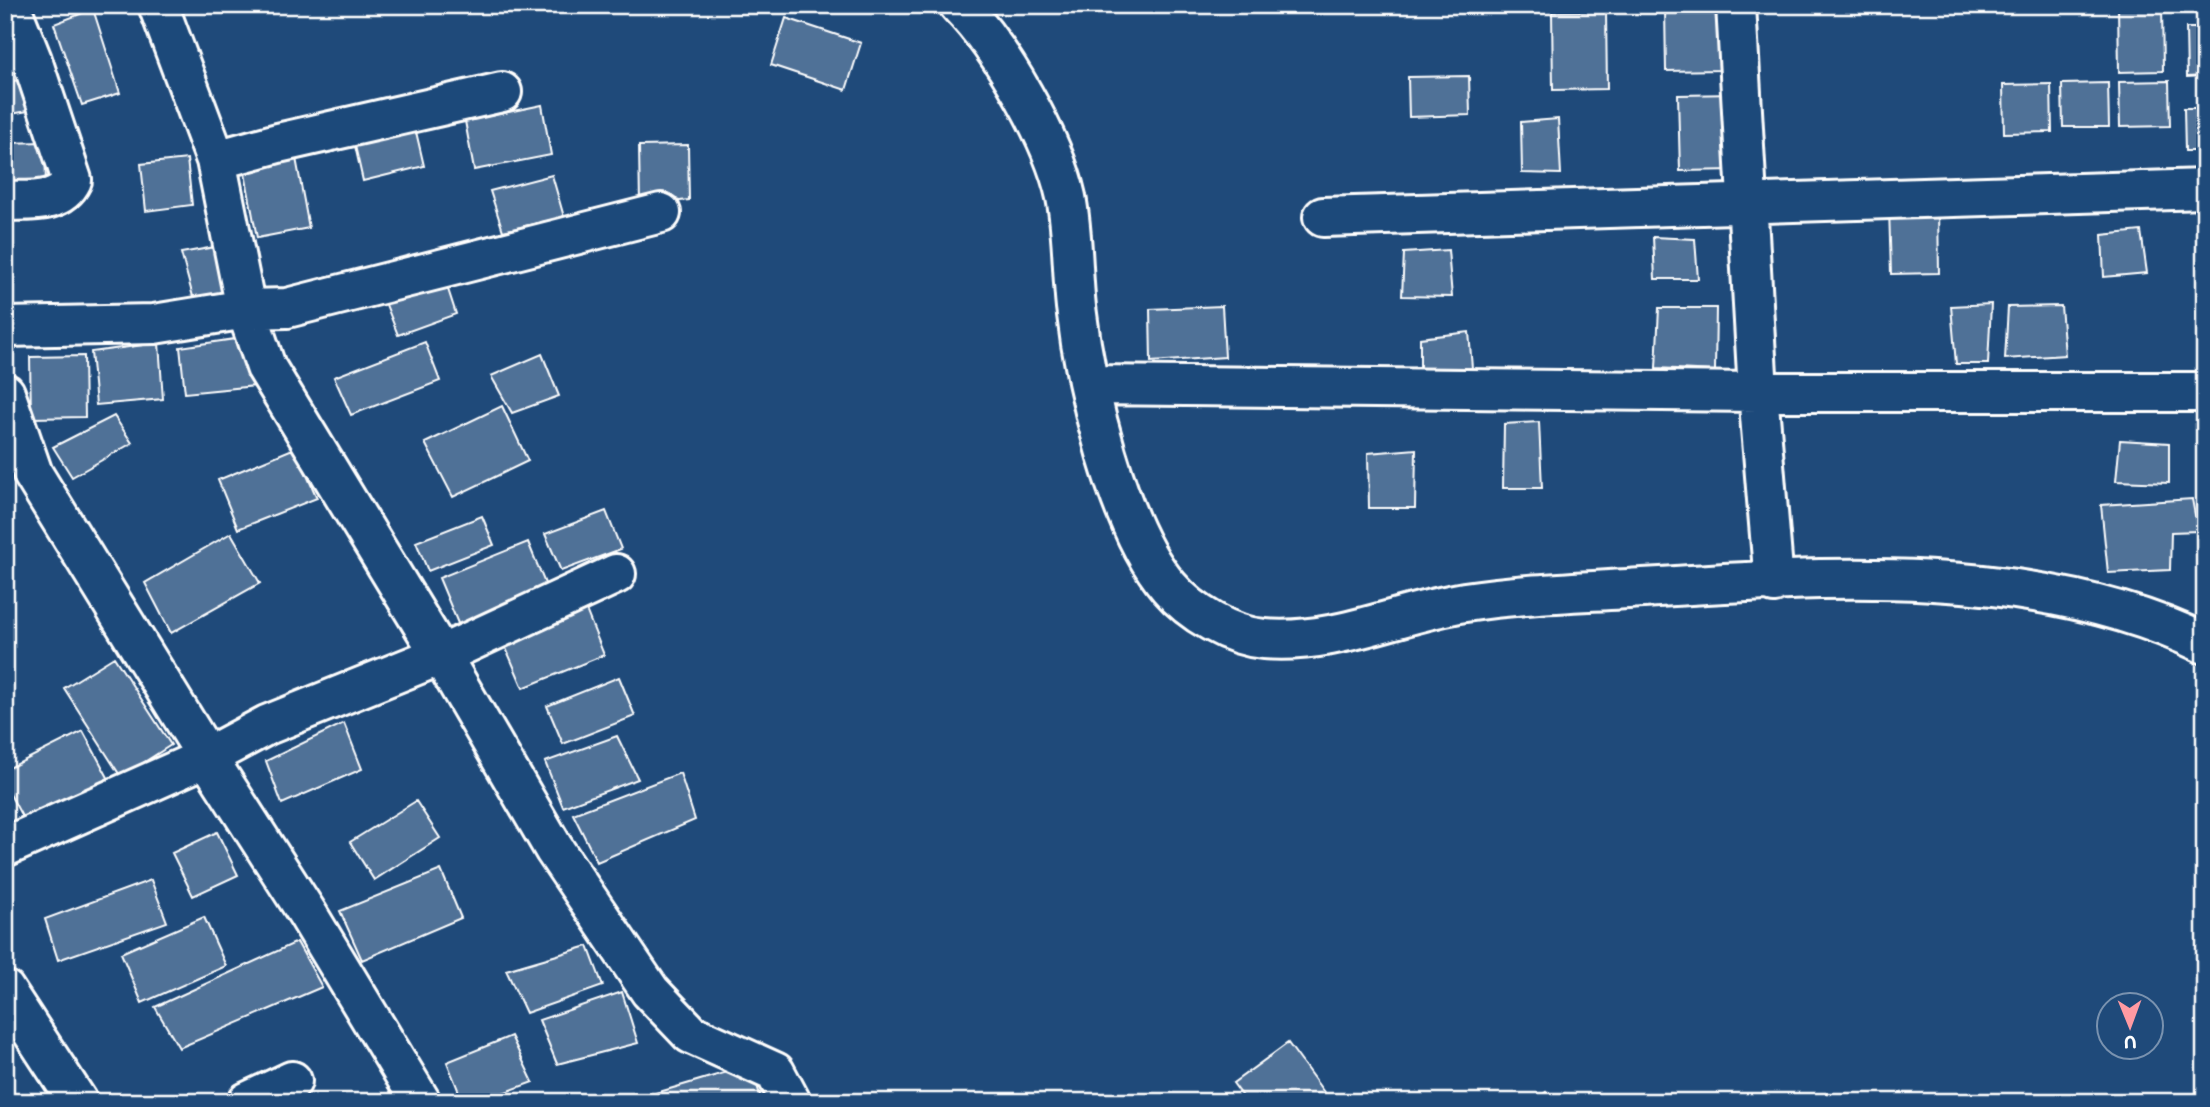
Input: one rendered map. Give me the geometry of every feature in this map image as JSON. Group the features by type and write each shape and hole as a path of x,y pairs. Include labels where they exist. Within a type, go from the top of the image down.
{"street":[{"path":"5,201 52,198 67,191 72,180 19,61 10,5"},
{"path":"158,5 216,160 246,309 266,367 442,655 554,849 650,991 691,1034 775,1072 791,1102"},
{"path":"959,5 974,21 1041,125 1066,197 1076,312 1102,438 1133,531 1170,589 1214,624 1262,639 1317,637 1375,627 1462,602 1702,584 1889,579 2031,589 2114,611 2176,631 2205,645"},
{"path":"1736,5 1758,392 1774,583"},
{"path":"216,160 278,143 502,92"},
{"path":"1323,217 1749,206 2205,189"},
{"path":"5,327 154,324 246,309 287,308 661,214"},
{"path":"1091,385 1758,392 2205,392"},
{"path":"5,393 33,474 206,757 307,913 421,1102"},
{"path":"5,846 206,757 267,725 442,655 616,574"},
{"path":"5,990 78,1102"},
{"path":"247,1102 292,1081"}],"building":[{"path":"815,5 835,5 833,11"},
{"path":"2118,5 2162,5 2163,71 2119,72"},
{"path":"1719,7 1720,70 1666,71 1665,8"},
{"path":"93,9 120,93 82,105 54,24"},
{"path":"1606,11 1607,89 1553,90 1552,12"},
{"path":"786,18 861,43 846,90 771,65"},
{"path":"2186,28 2205,28 2205,76 2187,77"},
{"path":"1469,76 1470,115 1409,117 1408,77"},
{"path":"27,79 34,110 5,115 5,82"},
{"path":"2169,81 2170,126 2120,127 2119,82"},
{"path":"2108,83 2109,127 2063,127 2062,84"},
{"path":"2051,84 2052,132 2004,133 2003,85"},
{"path":"1736,94 1737,170 1680,171 1678,95"},
{"path":"542,105 551,155 474,170 465,121"},
{"path":"2184,108 2205,108 2205,151 2185,151"},
{"path":"1558,119 1561,174 1522,173 1521,122"},
{"path":"414,123 424,166 363,181 353,137"},
{"path":"45,142 46,186 5,187 5,143"},
{"path":"688,145 689,200 640,205 639,146"},
{"path":"296,158 309,228 257,238 244,168"},
{"path":"187,159 192,205 146,211 141,164"},
{"path":"552,175 564,217 503,231 490,191"},
{"path":"1889,208 1938,208 1939,273 1891,274"},
{"path":"2205,215 2205,260 2204,260"},
{"path":"5,221 9,221 13,262 5,263"},
{"path":"2141,231 2147,273 2104,277 2102,235"},
{"path":"1653,237 1695,239 1698,279 1655,279"},
{"path":"215,247 229,298 195,304 181,253"},
{"path":"1448,250 1452,297 1402,296 1404,253"},
{"path":"445,280 456,314 398,335 383,297"},
{"path":"1991,304 1988,364 1956,364 1951,306"},
{"path":"1222,306 1225,357 1151,362 1150,309"},
{"path":"2061,306 2065,355 2005,359 2008,307"},
{"path":"1659,308 1716,308 1715,371 1656,368"},
{"path":"1469,332 1472,368 1420,369 1420,338"},
{"path":"249,337 255,386 185,393 180,347"},
{"path":"425,342 440,381 351,415 334,377"},
{"path":"159,343 163,399 96,405 91,352"},
{"path":"542,354 559,396 512,413 491,376"},
{"path":"84,356 85,417 31,418 30,357"},
{"path":"502,406 528,461 453,497 425,443"},
{"path":"114,416 132,443 72,477 53,447"},
{"path":"1539,422 1542,488 1503,488 1504,424"},
{"path":"2120,440 2169,443 2169,483 2116,481"},
{"path":"5,447 17,467 5,471"},
{"path":"295,448 317,498 238,529 218,480"},
{"path":"1416,449 1415,508 1369,508 1368,453"},
{"path":"2192,499 2198,531 2171,532 2170,570 2108,573 2101,505"},
{"path":"606,511 621,549 561,571 545,534"},
{"path":"482,516 494,545 428,571 416,542"},
{"path":"231,533 260,583 171,633 145,583"},
{"path":"528,542 546,586 459,626 439,578"},
{"path":"584,605 604,655 523,688 502,639"},
{"path":"114,657 171,745 121,777 64,688"},
{"path":"619,677 635,716 563,744 547,706"},
{"path":"344,723 362,769 282,804 266,761"},
{"path":"83,731 111,783 27,826 5,785 5,770"},
{"path":"617,736 638,779 563,807 545,762"},
{"path":"680,773 695,820 597,862 573,814"},
{"path":"416,801 440,838 374,880 350,842"},
{"path":"217,832 238,875 193,896 172,853"},
{"path":"441,870 461,918 362,960 340,911"},
{"path":"151,880 167,922 58,960 45,919"},
{"path":"204,917 226,966 142,1003 121,953"},
{"path":"297,942 322,987 179,1048 155,1007"},
{"path":"588,946 603,986 526,1013 506,970"},
{"path":"622,992 638,1043 557,1064 539,1020"},
{"path":"511,1036 533,1082 478,1102 463,1102 447,1062"},
{"path":"1288,1043 1326,1095 1317,1102 1247,1102 1233,1083"},
{"path":"751,1065 762,1102 659,1102 656,1093"},
{"path":"1546,1092 1554,1102 1533,1102"},
{"path":"392,1096 394,1102 378,1102"}]}
